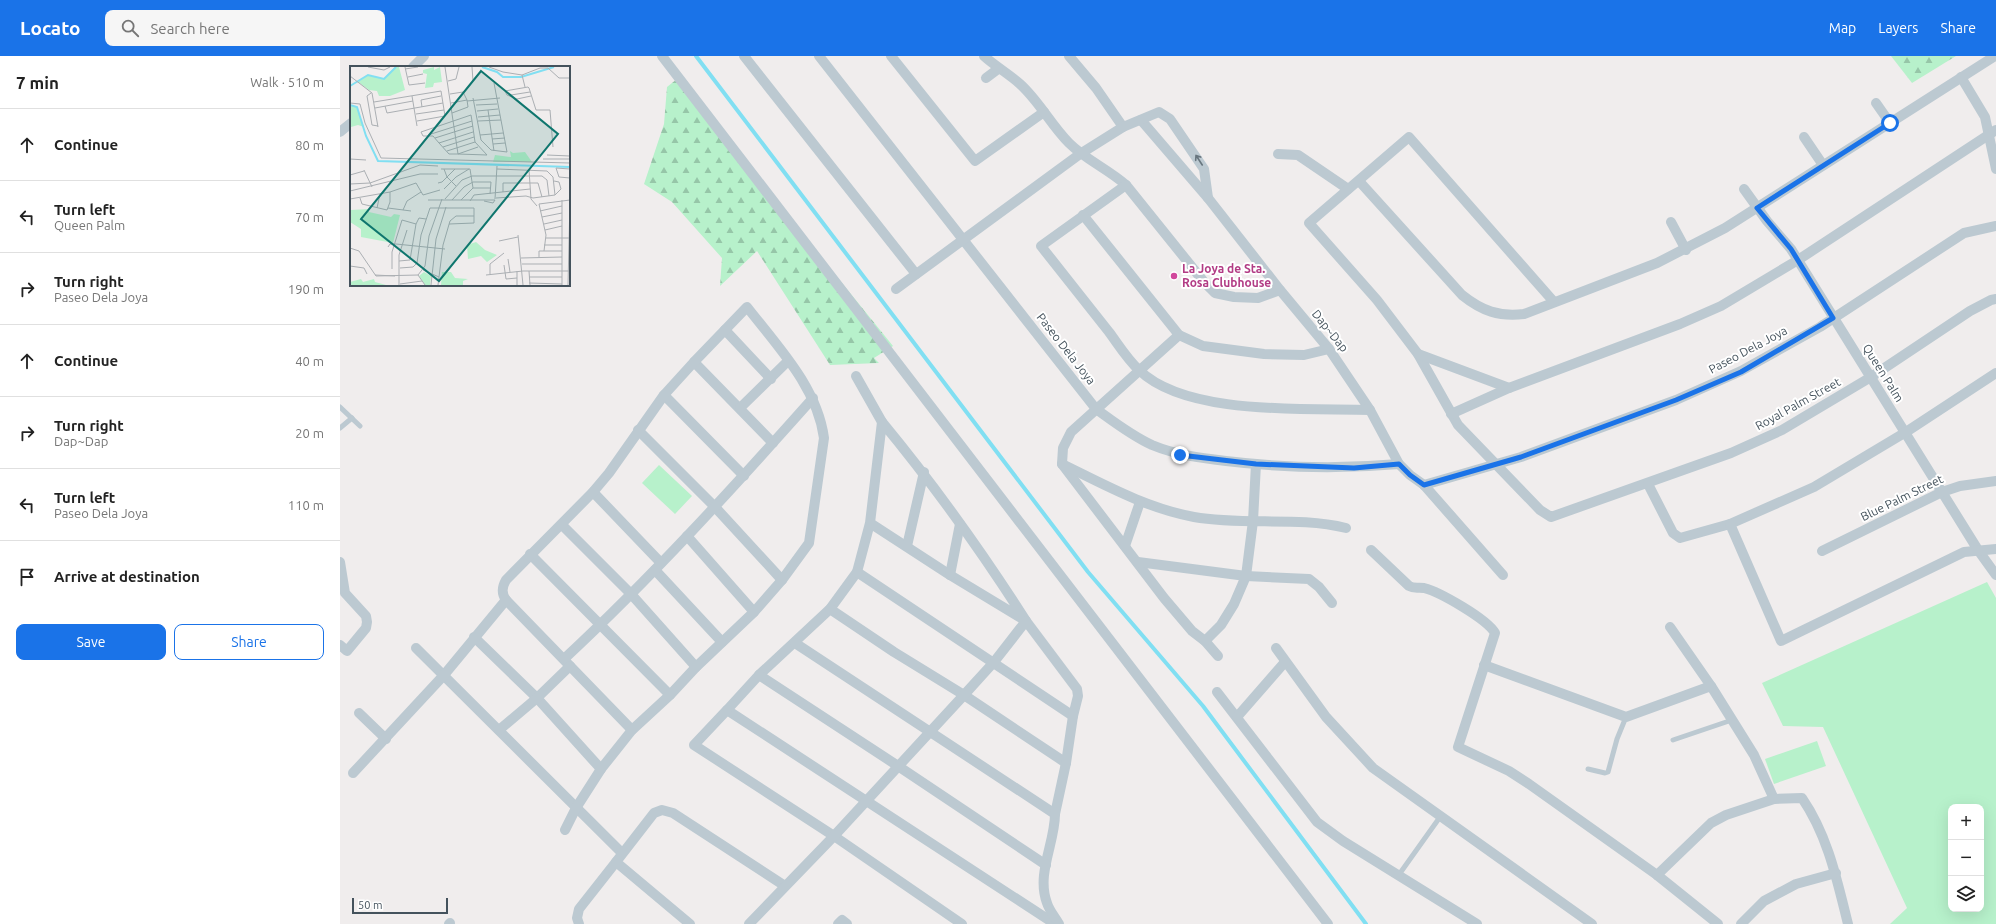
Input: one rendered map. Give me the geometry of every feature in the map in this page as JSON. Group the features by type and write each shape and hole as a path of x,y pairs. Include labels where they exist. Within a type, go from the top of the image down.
{"street":[{"path":"413,66 424,56"},
{"path":"662,56 1328,924"},
{"name":"Paseo Dela Joya","path":"819,56 1096,409 1129,433 1152,445 1180,455 1256,464 1354,468 1399,464"},
{"path":"891,56 975,161 1044,112"},
{"path":"984,56 998,69 1020,84 1068,143 1080,154 1117,177 1126,185 1204,282 1215,293 1234,297 1258,298 1280,290"},
{"path":"1069,56 1096,88 1122,127"},
{"path":"1359,181 1462,295 1477,307 1508,316 1524,314 1657,264 1686,250 1757,208 1995,56"},
{"path":"749,58 916,274"},
{"path":"986,78 998,69"},
{"path":"1961,77 1986,117 1993,132 1996,169"},
{"path":"1876,103 1890,123"},
{"path":"896,290 962,239 1080,154 1122,127 1159,112 1170,119 1204,169 1208,198"},
{"name":"Dap~Dap","path":"1141,120 1208,198 1280,290 1329,349 1370,410 1399,464 1410,475 1424,485 1503,575"},
{"path":"340,132 350,124"},
{"path":"1451,414 1509,388 1680,324 1721,306 1798,260 1993,132"},
{"path":"1496,465 1458,425 1418,354 1377,300 1309,223 1409,137 1554,302"},
{"path":"1804,137 1823,166"},
{"path":"1278,154 1298,155 1348,190"},
{"path":"1126,185 1041,246 1139,370 1166,388 1191,398 1217,403 1260,407 1370,410"},
{"name":"Queen Palm","path":"1744,189 1757,208 1791,249 1978,550 1996,575"},
{"path":"1083,215 1179,335 1203,346 1264,354 1304,355 1329,349"},
{"path":"1671,222 1686,250"},
{"name":"Paseo Dela Joya","path":"1424,485 1496,465 1676,400 1741,372 1833,318 1964,233 1996,226"},
{"name":"Royal Palm Street","path":"1496,465 1540,510 1551,517 1648,484 1731,453 1782,430 1871,378 1970,311 1996,299"},
{"path":"565,830 576,808 601,769 632,730 670,695 696,667 754,612 782,580 809,543 824,438 822,423 813,398 748,307 664,395 609,473 593,492 562,525 530,554 506,580 502,587 503,595 506,600 632,730"},
{"path":"725,330 771,379"},
{"path":"1179,335 1071,432 1063,448 1062,464 1124,546 1192,631 1205,641 1218,656"},
{"path":"1418,354 1509,388"},
{"path":"740,408 788,361"},
{"path":"694,362 773,443"},
{"path":"1648,484 1673,533 1680,538 1730,524 1814,487 1906,432 1996,373"},
{"path":"856,376 882,422 924,472 988,561 1026,621 1077,689 1078,696 1055,814 1055,829 1046,865 1043,887 1047,903 1059,924"},
{"path":"664,395 744,476"},
{"path":"499,730 537,698 601,625 716,507 813,398"},
{"path":"882,422 870,523 857,572 830,609 759,675 694,745 834,836 962,924"},
{"path":"638,430 716,507 782,580"},
{"path":"1062,464 1140,502 1194,516 1253,521 1326,523 1346,528"},
{"path":"1205,641 1220,625 1230,609 1246,576 1253,521 1256,464"},
{"path":"907,546 924,472"},
{"name":"Blue Palm Street","path":"1822,551 1942,492 1960,486 1996,481"},
{"path":"593,492 722,642"},
{"path":"1124,546 1140,502"},
{"path":"870,523 950,575 1026,621"},
{"path":"950,575 960,524"},
{"path":"1730,524 1781,641 1964,552 1996,549"},
{"path":"562,525 631,594 696,667"},
{"path":"687,536 754,612"},
{"path":"1371,550 1409,586 1414,589 1422,587 1433,591 1487,623 1495,633 1458,747 1509,771 1657,876 1718,924"},
{"path":"530,554 670,695"},
{"path":"340,562 343,590 366,616 367,622 366,628 347,651 340,645"},
{"path":"1138,562 1246,576 1309,579 1319,587 1332,603"},
{"path":"857,572 1073,716"},
{"path":"353,773 444,675 506,600"},
{"path":"830,609 894,652 964,695 1066,763"},
{"path":"749,924 834,836 964,695 994,662 1026,621"},
{"path":"1670,627 1754,755 1774,800"},
{"path":"474,637 537,698 601,769"},
{"path":"795,643 1055,814"},
{"path":"416,648 622,853"},
{"path":"1276,648 1326,717 1358,754 1373,768 1592,924"},
{"path":"1237,717 1285,662"},
{"path":"1484,665 1626,717 1710,686"},
{"path":"759,675 1046,865"},
{"path":"1217,692 1260,750 1317,822 1343,841 1477,924"},
{"path":"727,710 1055,924"},
{"path":"359,713 386,739"},
{"path":"1657,876 1711,824 1726,815 1774,800 1802,798 1813,814 1836,873 1848,924"},
{"path":"579,924 577,918 579,909 654,813 662,810 673,813 785,886"},
{"path":"616,862 690,924"},
{"path":"1741,924 1764,901 1796,884 1836,873"},
{"path":"838,924 842,920 847,924"}],"lane":[{"path":"340,407 360,426"},
{"path":"340,428 352,418"},
{"path":"1588,769 1605,773 1608,772 1617,739 1626,717"},
{"path":"1673,740 1732,720"},
{"path":"1398,876 1440,817"}],"green space":[{"path":"1891,56 1956,56 1912,83"},
{"path":"677,79 893,346 874,358 879,363 830,365 757,251 720,286 722,258 672,202 644,184 664,124 667,87"},
{"path":"659,465 692,496 675,514 642,483"},
{"path":"1987,582 1996,598 1996,924 1890,924 1907,908 1823,727 1783,726 1762,683"},
{"path":"1817,741 1826,766 1774,784 1765,759"}],"waterway":[{"path":"696,56 1088,572 1203,706 1366,924"}],"place":[{"name":"La Joya de Sta. Rosa Clubhouse","path":"1174,276"}],"route":[{"path":"1180,455 1256,464 1354,468 1399,464 1410,475 1424,485 1521,457 1676,400 1741,372 1833,318 1791,249 1757,208 1890,123"}]}
